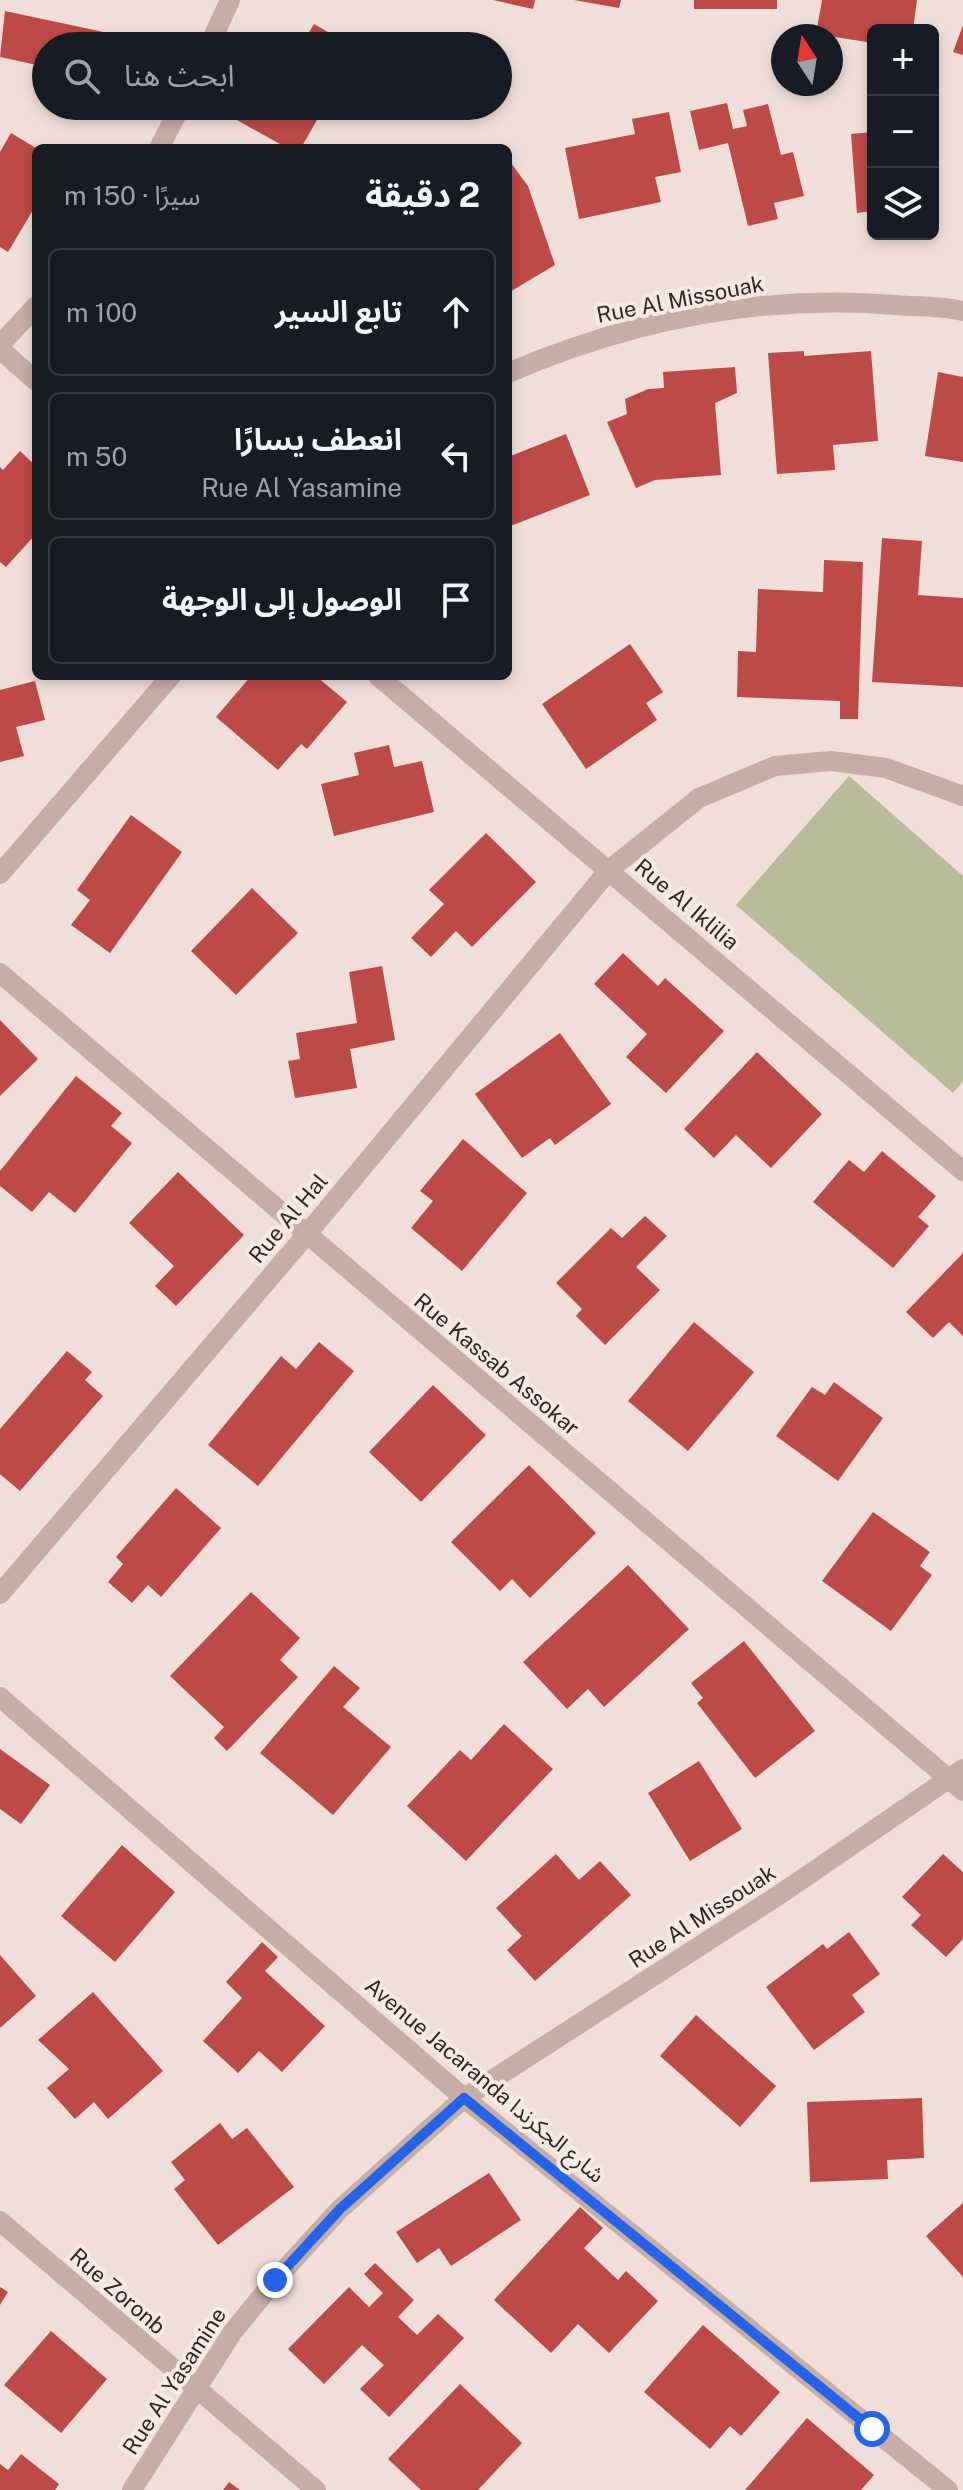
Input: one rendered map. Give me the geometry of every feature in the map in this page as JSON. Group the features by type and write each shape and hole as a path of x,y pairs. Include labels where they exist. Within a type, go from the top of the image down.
{"street":[{"path":"215,32 230,0"},
{"path":"161,144 174,120"},
{"name":"Rue Al Missouak","path":"512,371 559,351 634,328 758,304 836,300 963,311"},
{"path":"32,311 0,347 32,377"},
{"path":"0,874 168,680"},
{"name":"Rue Al Iklilia","path":"383,680 963,1171"},
{"name":"Rue Al Hal","path":"0,1594 307,1234 609,870 699,798 775,766 831,761 886,768 963,796"},
{"name":"Rue Kassab Assokar","path":"0,973 958,1779"},
{"name":"Avenue Jacaranda شارع الجكرندا","path":"0,1697 464,2098 948,2490"},
{"name":"Rue Al Missouak","path":"464,2098 958,1779"},
{"name":"Rue Al Yasamine","path":"132,2490 232,2333 312,2236 464,2098"},
{"name":"Rue Zoronb","path":"0,2221 316,2490"}],"green space":[{"path":"849,776 963,876 963,1081 953,1093 736,905"}],"building":[{"path":"493,0 535,0 533,9"},
{"path":"574,0 621,0 619,8"},
{"path":"694,0 777,0 777,9 694,9"},
{"path":"822,0 917,0 914,24 867,24 867,42 843,38 843,24 818,24"},
{"path":"5,11 103,32 32,32 32,64 0,57"},
{"path":"314,24 328,32 309,32"},
{"path":"963,25 963,55 953,52"},
{"path":"727,103 733,129 747,126 743,110 768,104 781,155 793,152 804,196 774,203 778,219 748,226 728,143 699,150 690,111"},
{"path":"669,112 681,172 655,177 661,202 579,219 565,148 635,134 632,119"},
{"path":"237,120 317,120 303,144 280,144"},
{"path":"11,133 32,146 32,212 8,252 0,247 0,152"},
{"path":"867,133 867,212 857,213 851,134"},
{"path":"512,164 528,186 555,265 512,291"},
{"path":"804,351 804,356 871,351 878,441 833,445 835,470 777,474 768,353"},
{"path":"735,367 737,393 715,403 721,475 655,480 636,488 607,422 627,414 625,399 648,389 664,388 663,372"},
{"path":"938,372 963,377 963,462 925,456"},
{"path":"566,434 590,495 512,525 512,455"},
{"path":"20,451 32,462 32,538 6,567 0,562 0,467 3,470"},
{"path":"882,538 922,541 918,595 963,598 963,687 872,682"},
{"path":"824,560 863,562 858,719 840,719 840,701 737,697 738,651 756,652 758,589 823,592"},
{"path":"630,644 663,692 646,703 657,720 586,769 542,704"},
{"path":"248,680 321,680 347,702 307,749 301,744 278,770 216,717"},
{"path":"35,681 45,720 16,727 24,756 0,762 0,690"},
{"path":"389,745 394,767 422,761 434,812 334,836 321,784 359,775 354,753"},
{"path":"131,815 182,852 110,953 71,925 90,900 77,890"},
{"path":"486,833 536,882 472,947 456,931 431,957 411,938 444,904 429,890"},
{"path":"252,888 298,933 236,995 191,951"},
{"path":"623,953 658,986 665,978 724,1031 666,1093 626,1057 647,1034 594,984"},
{"path":"382,966 395,1040 350,1049 357,1088 295,1098 288,1061 300,1059 296,1033 357,1023 349,972"},
{"path":"0,1020 38,1059 0,1096"},
{"path":"560,1033 611,1104 555,1145 550,1138 522,1158 475,1094"},
{"path":"757,1052 822,1114 771,1168 736,1135 714,1158 684,1129"},
{"path":"76,1076 122,1113 111,1126 132,1143 75,1213 49,1192 32,1212 0,1186 0,1171"},
{"path":"463,1139 527,1193 462,1271 411,1228 433,1201 420,1191"},
{"path":"882,1151 936,1196 918,1217 929,1226 893,1268 813,1202 849,1160 864,1172"},
{"path":"178,1172 244,1235 176,1306 155,1286 174,1266 129,1223"},
{"path":"645,1216 667,1236 636,1267 660,1290 605,1345 576,1316 582,1309 556,1283 611,1228 622,1238"},
{"path":"963,1253 963,1336 949,1322 933,1338 906,1312"},
{"path":"694,1322 754,1372 688,1451 628,1401"},
{"path":"319,1342 354,1371 258,1486 208,1445 281,1356 296,1369"},
{"path":"67,1351 92,1372 85,1380 103,1396 20,1491 0,1474 0,1429"},
{"path":"834,1382 883,1418 838,1481 776,1436 812,1387 825,1395"},
{"path":"433,1385 486,1435 421,1502 369,1452"},
{"path":"529,1465 596,1533 530,1598 512,1579 500,1591 451,1542"},
{"path":"176,1488 221,1528 161,1597 148,1585 132,1603 108,1582 123,1564 116,1557"},
{"path":"873,1512 930,1552 920,1566 932,1575 891,1631 822,1581"},
{"path":"628,1565 689,1629 604,1707 588,1689 567,1709 523,1662"},
{"path":"251,1592 300,1638 280,1660 298,1677 227,1751 214,1738 224,1727 170,1676"},
{"path":"744,1641 815,1731 755,1778 697,1703 703,1698 691,1683"},
{"path":"334,1666 360,1688 343,1707 391,1747 333,1815 260,1753"},
{"path":"504,1724 553,1769 466,1861 407,1806 460,1750 471,1760"},
{"path":"0,1749 50,1785 21,1824 0,1809"},
{"path":"699,1761 742,1829 690,1861 648,1793"},
{"path":"122,1845 175,1892 115,1962 61,1916"},
{"path":"556,1854 579,1880 600,1861 631,1895 535,1981 507,1950 522,1936 496,1908"},
{"path":"943,1854 963,1872 963,1939 946,1957 911,1925 921,1915 902,1897"},
{"path":"849,1932 880,1974 852,1995 865,2012 814,2050 766,1987 823,1944 827,1949"},
{"path":"262,1942 278,1957 265,1971 325,2026 282,2072 259,2051 238,2073 203,2041 242,1998 226,1982"},
{"path":"0,1955 36,1996 0,2028"},
{"path":"93,1992 163,2071 108,2119 94,2102 75,2119 47,2088 69,2069 38,2040"},
{"path":"696,2015 776,2086 740,2127 660,2056"},
{"path":"922,2098 924,2158 887,2160 888,2179 810,2182 807,2102"},
{"path":"220,2123 232,2139 247,2128 294,2187 218,2245 174,2189 185,2180 171,2162"},
{"path":"489,2173 521,2220 451,2266 439,2248 417,2263 396,2232"},
{"path":"963,2203 963,2277 926,2236"},
{"path":"580,2207 603,2228 584,2248 618,2280 626,2271 658,2301 609,2353 578,2324 551,2353 494,2300"},
{"path":"375,2263 414,2300 398,2317 417,2335 438,2314 464,2338 389,2417 360,2389 384,2365 362,2345 324,2384 288,2349 349,2287 369,2307 383,2293 364,2274"},
{"path":"0,2287 8,2292 0,2305"},
{"path":"703,2325 780,2392 741,2436 730,2426 710,2449 644,2392"},
{"path":"51,2331 107,2379 61,2433 4,2385"},
{"path":"460,2384 522,2443 478,2490 421,2490 388,2459"},
{"path":"807,2418 874,2475 861,2490 745,2490"},
{"path":"21,2454 59,2484 55,2490 0,2490 0,2464 8,2470"},
{"path":"229,2482 240,2490 223,2490"}],"route":[{"path":"275,2280 312,2236 340,2209 464,2098 670,2262 872,2429"}]}
